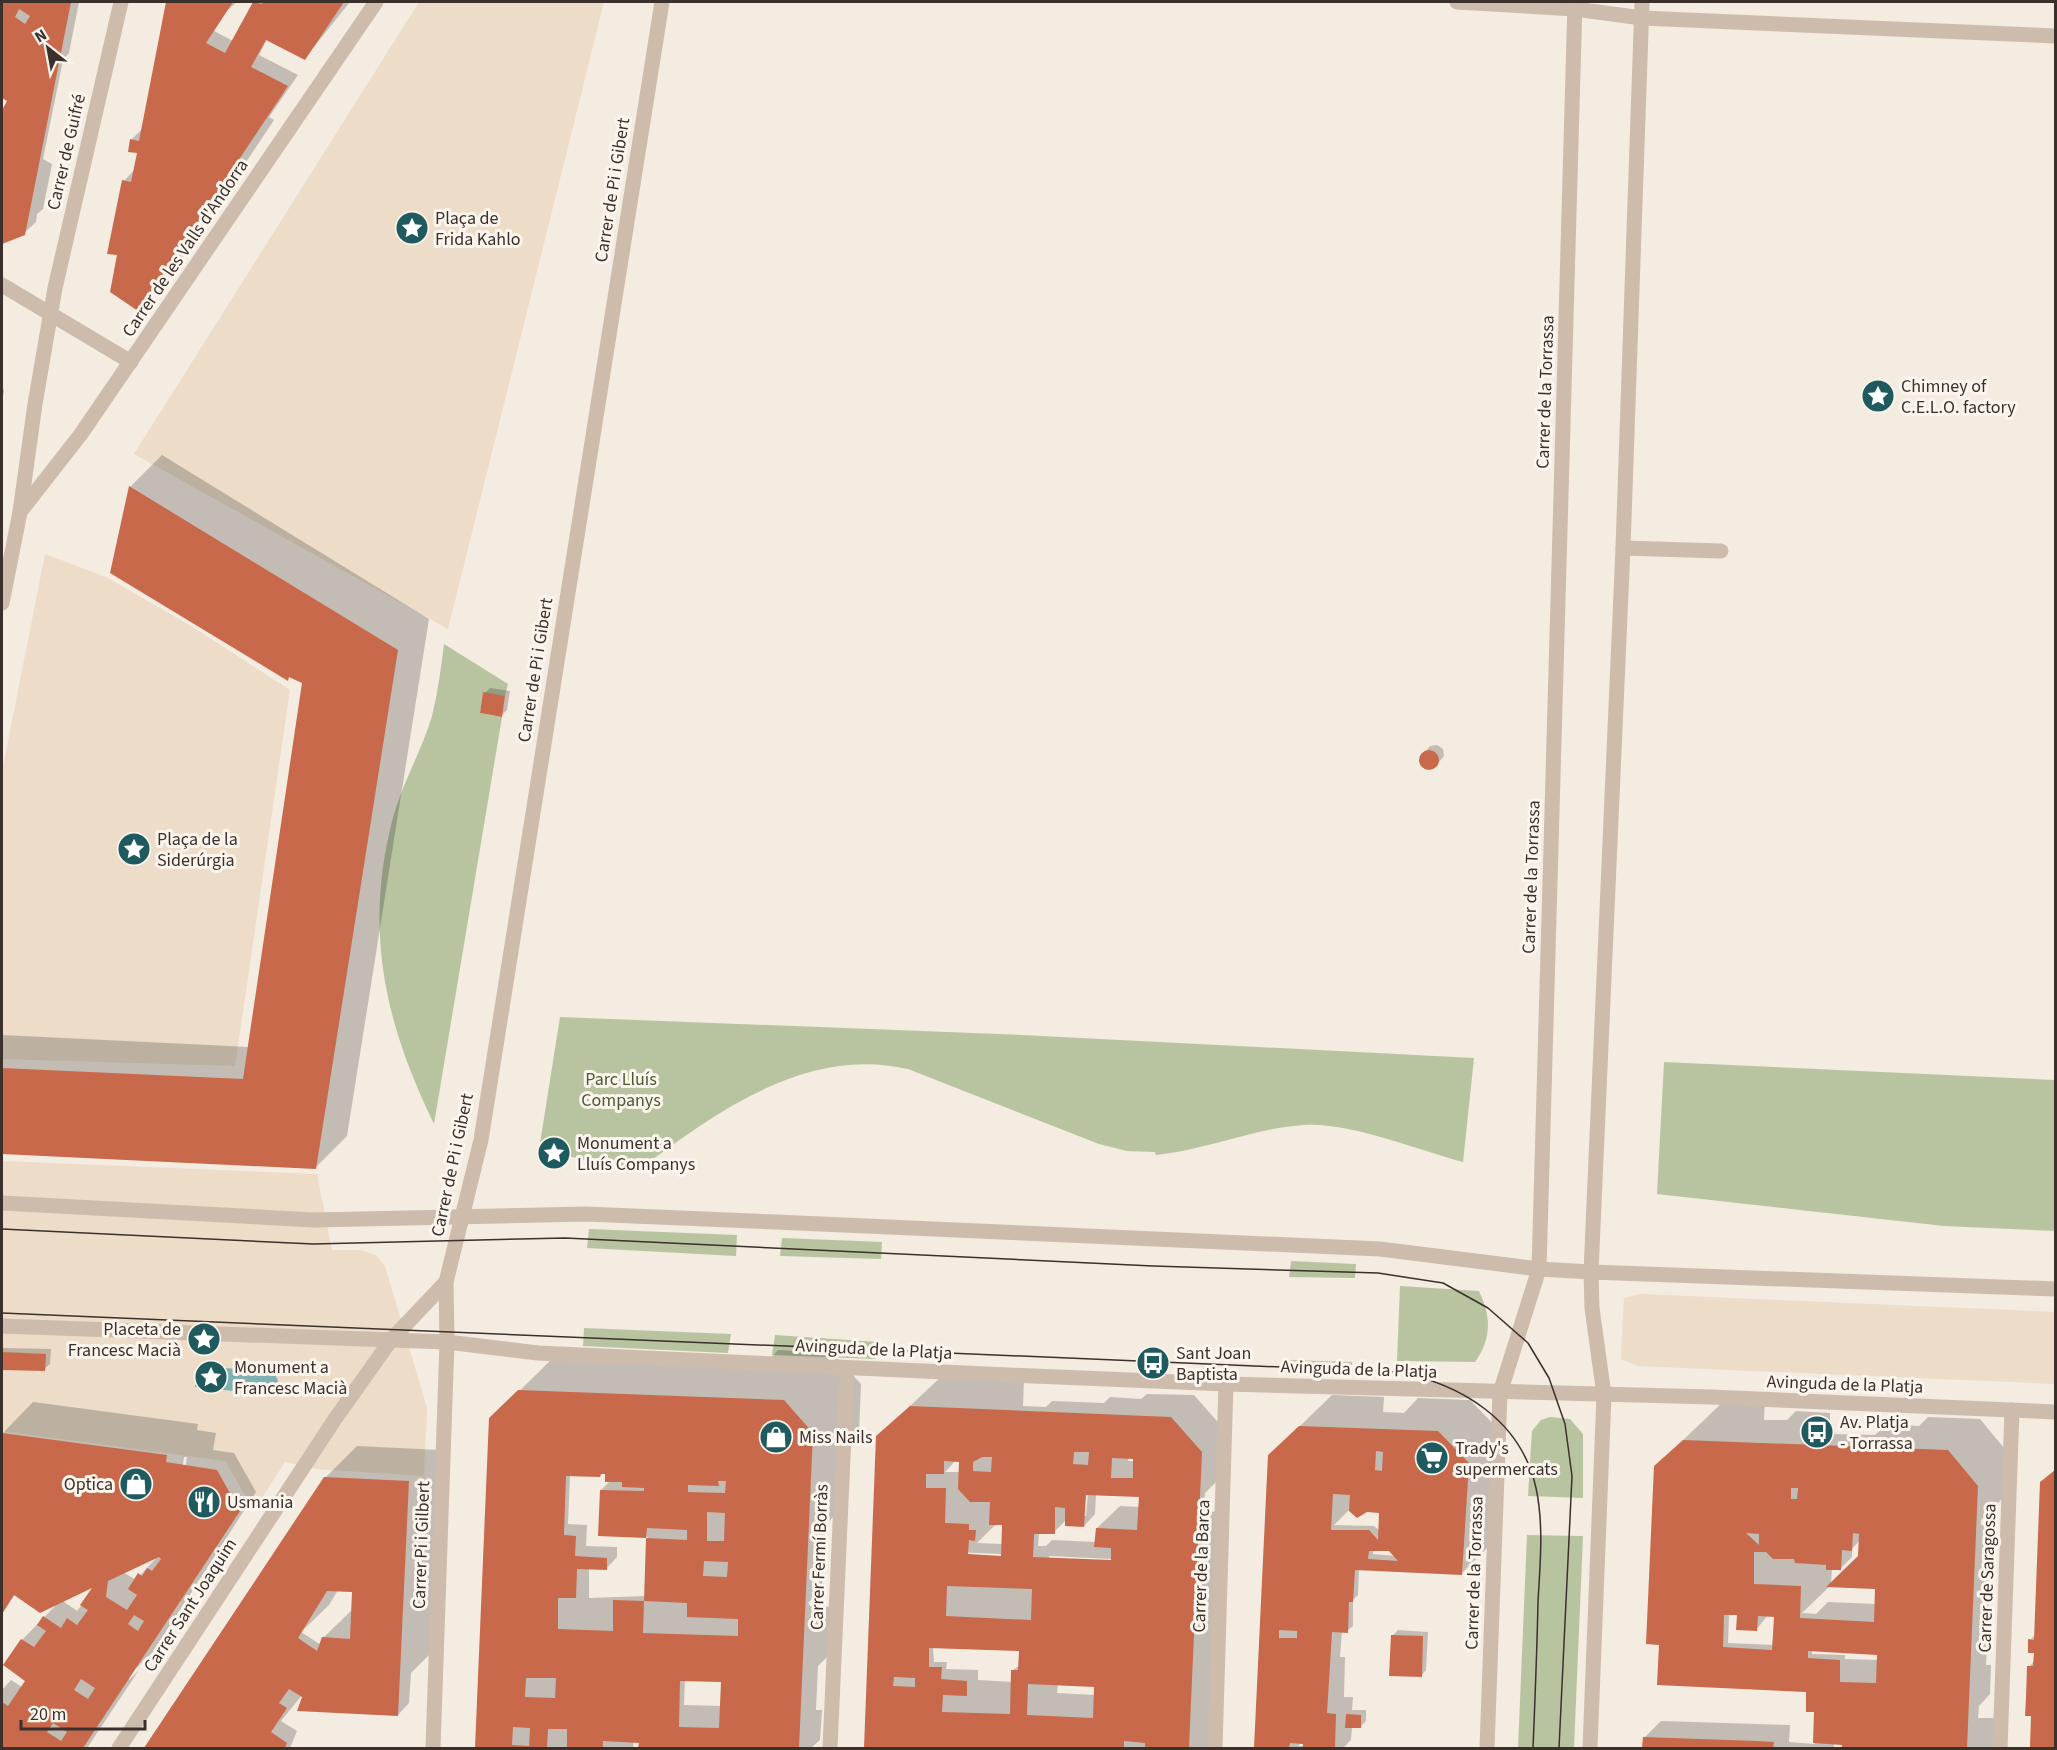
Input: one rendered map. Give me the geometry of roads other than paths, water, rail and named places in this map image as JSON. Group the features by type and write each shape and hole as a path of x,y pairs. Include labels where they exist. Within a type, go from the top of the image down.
{"street":[{"name":"Carrer de Guifré","path":"50,312 121,2"},
{"name":"Carrer de les Valls d'Andorra","path":"20,512 81,434 376,2"},
{"name":"Carrer de Pi i Gibert","path":"447,1342 446,1282 482,1128 662,2"},
{"path":"1457,2 1575,5 1642,18 2055,36"},
{"path":"1590,1749 1604,1395 1592,1308 1593,1189 1623,548 1642,2"},
{"name":"Carrer de la Torrassa","path":"1487,1749 1500,1393 1539,1269 1575,5"},
{"path":"2,285 131,362"},
{"name":"Carrer de les Valls d'Andorra","path":"2,603 20,512 50,312"},
{"path":"1623,548 1721,551"},
{"path":"2,1203 314,1220 586,1214 1368,1248 1539,1269 1591,1272 2055,1288"},
{"name":"Carrer Sant Joaquim","path":"119,1749 334,1419 392,1340 446,1282"},
{"path":"2,1326 447,1342"},
{"name":"Avinguda de la Platja","path":"447,1342 538,1353 847,1368 1226,1384 1712,1397 2055,1412"},
{"name":"Carrer Pi i Gilbert","path":"433,1749 447,1342"},
{"name":"Carrer Fermí Borràs","path":"830,1749 847,1368"},
{"name":"Carrer de la Barca","path":"1215,1749 1226,1384"},
{"name":"Carrer de Saragossa","path":"2000,1749 2012,1410"}],"water":[{"path":"197,1367 268,1370 275,1374 278,1381 275,1385 278,1386 273,1391 263,1394 195,1387"}],"tram line":[{"path":"2,1229 313,1244 565,1238 1153,1266 1378,1273 1443,1283 1488,1308 1528,1343 1549,1378 1565,1424 1572,1476 1559,1748"},
{"path":"2,1313 1398,1372 1421,1378 1465,1396 1485,1409 1502,1425 1517,1443 1528,1464 1536,1488 1541,1545 1533,1748"}],"place":[{"name":"Plaça de Frida Kahlo","path":"412,228"},
{"name":"Chimney of C.E.L.O. factory","path":"1878,396"},
{"name":"Plaça de la Siderúrgia","path":"134,849"},
{"name":"Monument a Lluís Companys","path":"554,1153"},
{"name":"Placeta de Francesc Macià","path":"204,1339"},
{"name":"Sant Joan Baptista","path":"1153,1363"},
{"name":"Monument a Francesc Macià","path":"211,1377"},
{"name":"Av. Platja - Torrassa","path":"1817,1432"},
{"name":"Miss Nails","path":"776,1437"},
{"name":"Trady's supermercats","path":"1432,1458"},
{"name":"Optica","path":"136,1484"},
{"name":"Usmania","path":"204,1502"}],"park label":[{"name":"Parc Lluís Companys","path":"621,1089"}]}
